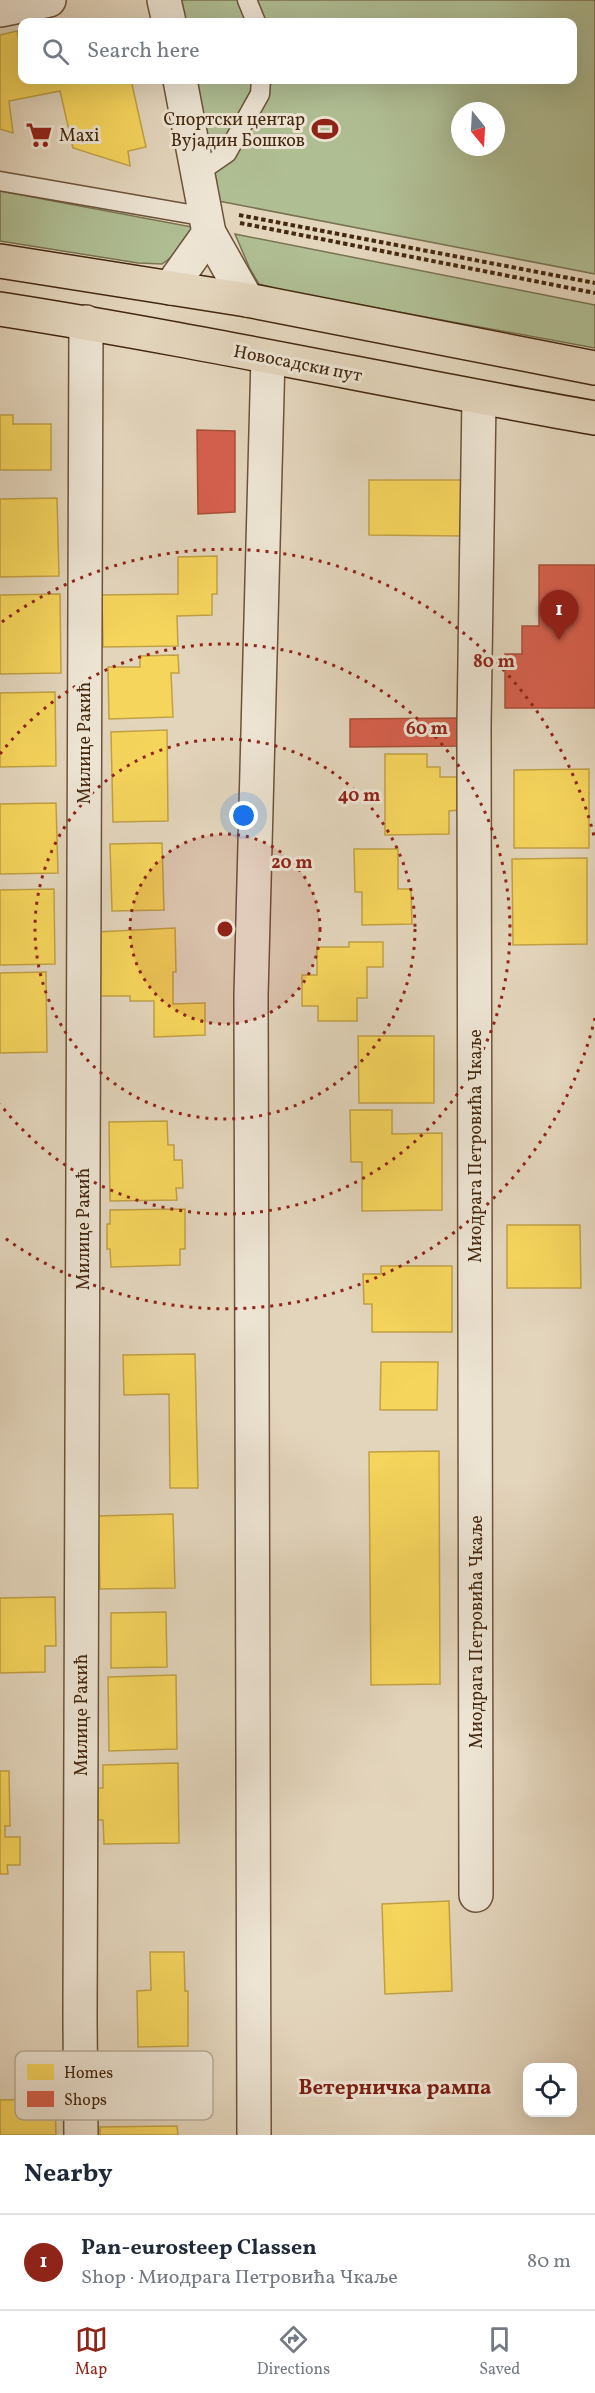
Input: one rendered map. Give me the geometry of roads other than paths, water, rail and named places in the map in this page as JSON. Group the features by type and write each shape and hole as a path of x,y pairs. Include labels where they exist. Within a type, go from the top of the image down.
{"main road":[{"path":"0,261 247,300 595,368"},
{"name":"Новосадски пут","path":"0,309 86,322 479,398 595,418"}],"street":[{"path":"0,10 49,0"},
{"path":"164,0 168,18"},
{"path":"181,84 207,220 247,300"},
{"path":"170,288 207,220"},
{"name":"Милице Ракић","path":"80,2051 86,322"},
{"path":"254,2135 252,995 268,357"},
{"name":"Миодрага Петровића Чкаље","path":"477,1895 474,726 479,398"},
{"name":"Милице Ракић","path":"81,2120 81,2135"}],"lane":[{"path":"175,18 180,0"},
{"path":"247,0 254,18"},
{"path":"198,172 227,153 260,94 261,84"},
{"path":"0,181 207,220"}],"place":[{"name":"Спортски центар Вујадин Бошков","path":"325,129"},
{"name":"Maxi","path":"39,135"},
{"name":"Pan-eurosteep Classen","path":"559,640"}],"district":[{"name":"Ветерничка рампа","path":"395,2087"}]}
